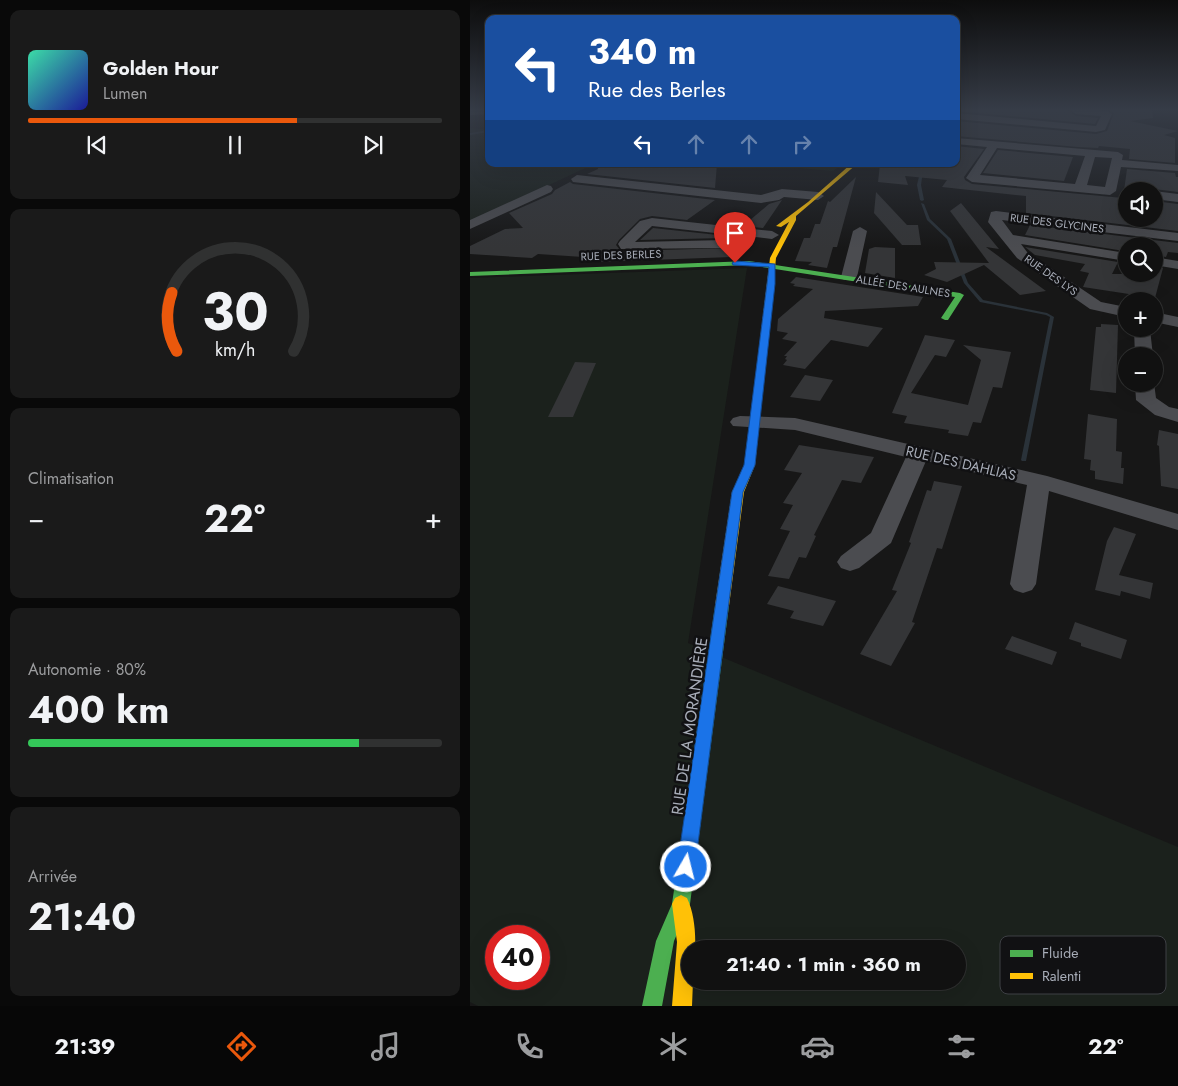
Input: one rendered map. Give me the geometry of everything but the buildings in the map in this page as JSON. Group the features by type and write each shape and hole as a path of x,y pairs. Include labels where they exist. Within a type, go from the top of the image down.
{"street":[{"path":"987,156 972,178 1118,192"},
{"path":"1080,188 1090,156"},
{"path":"1110,191 1118,156"},
{"path":"1117,161 1178,167"},
{"name":"RUE DE LA MORANDIÈRE","path":"755,316 758,283 772,235 779,226 818,196 851,167"},
{"path":"577,180 760,199 776,197 782,193 818,196"},
{"path":"470,225 547,189"},
{"path":"1163,196 1178,198"},
{"name":"RUE DES GLYCINES","path":"996,215 1178,237"},
{"name":"RUE DES LYS","path":"996,215 995,222 1022,255 1096,306 1118,310"},
{"name":"RUE DE LA MORANDIÈRE","path":"652,1006 657,971 671,922 681,904 738,492 750,465 744,420 764,258 776,250 793,220 793,216"},
{"path":"743,232 734,242 725,244 626,246 625,244 645,224 652,222 772,235"},
{"name":"ALLÉE DES AULNES","path":"848,277 860,230"},
{"path":"1008,238 1118,256"},
{"name":"RUE DES BERLES","path":"470,274 708,263 764,258"},
{"name":"ALLÉE DES AULNES","path":"764,258 848,277 960,295 945,318"},
{"path":"1163,262 1178,265"},
{"path":"1163,320 1178,322"},
{"path":"1146,392 1146,400 1162,411 1178,416"},
{"name":"RUE DES DAHLIAS","path":"744,420 795,424 1039,481 1178,522"},
{"path":"850,562 882,537 919,453"},
{"name":"RUE DE LA MORANDIÈRE","path":"734,472 738,492"},
{"path":"1023,584 1039,481"},
{"name":"RUE DE LA MORANDIÈRE","path":"681,904 686,923 687,959 682,1006"}],"shaded area":[{"path":"470,156 485,156 485,167 588,167 470,222"},
{"path":"788,167 839,167 833,171"},
{"path":"747,268 688,643 1178,847 1178,1006 478,1006 470,1002 470,278"}],"waterway":[{"path":"922,167 919,185 922,200"},
{"path":"922,204 928,219 949,239 966,283 982,301 1047,314 1052,317 1024,460"}],"traffic: fast":[{"path":"470,274 749,263 960,295 945,318"},
{"path":"652,1006 665,941 681,904 722,606"}],"traffic: slow":[{"path":"779,226 810,203 851,167"},
{"path":"722,606 738,492 750,465 773,258 793,220 793,216"},
{"path":"681,904 686,942 682,1006"}],"route":[{"path":"686,867 738,492 750,465 771,284 772,265 735,263"}]}
